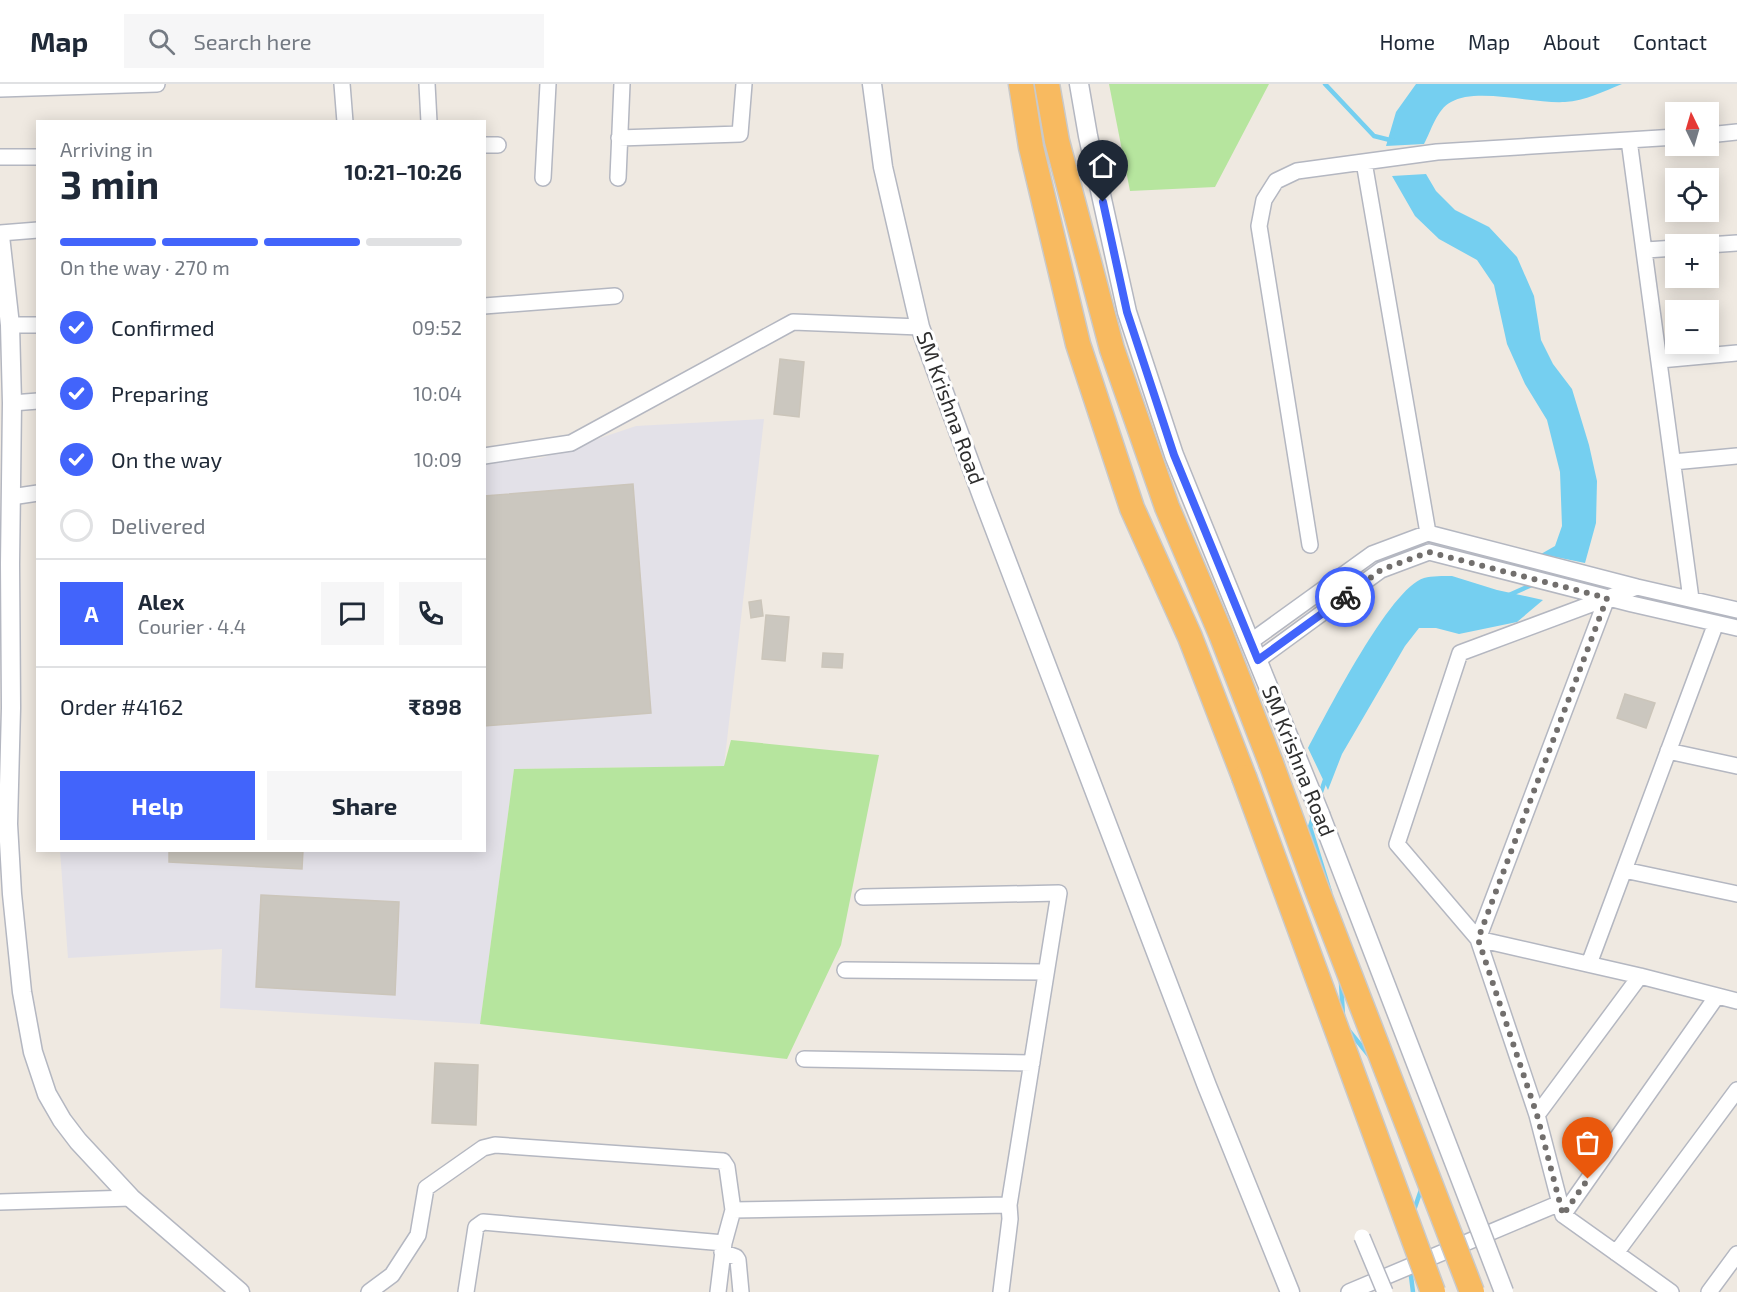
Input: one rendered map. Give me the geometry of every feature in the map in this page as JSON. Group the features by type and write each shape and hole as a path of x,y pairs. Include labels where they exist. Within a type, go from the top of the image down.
{"highway":[{"path":"1021,84 1031,147 1078,344 1129,497 1190,637 1244,777 1433,1292"},
{"name":"SM Krishna Road","path":"1047,84 1057,141 1112,349 1167,507 1221,634 1472,1292"}],"street":[{"path":"0,89 157,84"},
{"path":"342,84 345,120"},
{"path":"427,84 429,120"},
{"path":"543,178 548,84"},
{"path":"618,178 621,84"},
{"path":"619,138 741,134 744,84"},
{"name":"SM Krishna Road","path":"872,84 883,167 920,327 1207,1086 1290,1292"},
{"name":"SM Krishna Road","path":"1079,84 1088,136 1127,312 1174,455 1313,798 1504,1292"},
{"path":"1719,134 1737,132"},
{"path":"1310,545 1259,226 1264,200 1276,181 1297,171 1437,152 1665,138"},
{"path":"1629,140 1646,250 1691,599"},
{"path":"0,157 36,157"},
{"path":"1365,162 1428,533"},
{"path":"36,231 0,241 10,325 12,403 6,708 9,824 6,895 33,1052 47,1094 62,1120 78,1140 131,1197 240,1292"},
{"path":"1719,244 1737,243"},
{"path":"1646,250 1665,249"},
{"path":"486,306 615,296"},
{"path":"486,456 571,443 793,322 920,327"},
{"path":"10,325 36,325"},
{"path":"1660,360 1737,353"},
{"path":"12,403 36,401"},
{"path":"1673,462 1737,456"},
{"path":"11,497 36,493"},
{"path":"1250,642 1372,554 1428,533 1637,587 1737,609"},
{"path":"1258,660 1381,570 1429,552 1607,598 1737,628"},
{"path":"1637,587 1460,652 1397,844 1478,939 1537,1115 1561,1209 1616,1253 1671,1292"},
{"path":"1478,939 1607,598"},
{"path":"1589,964 1716,623"},
{"path":"1668,751 1737,766"},
{"path":"1624,870 1737,894"},
{"path":"863,897 1059,893 1009,1205 1010,1219 1001,1292"},
{"path":"1478,939 1737,1001"},
{"path":"845,970 1046,972"},
{"path":"1537,1115 1640,976"},
{"path":"1349,1292 1561,1209 1717,996"},
{"path":"804,1059 1032,1064"},
{"path":"1616,1253 1737,1090"},
{"path":"369,1292 392,1275 418,1235 426,1188 488,1146 495,1145 723,1161 727,1167 733,1210 723,1247 718,1292"},
{"path":"0,1202 131,1197"},
{"path":"733,1210 1009,1205"},
{"path":"466,1292 476,1227 483,1222 723,1247 738,1260 741,1292"},
{"path":"1362,1237 1385,1292"},
{"path":"1709,1292 1737,1254"}],"shaded area":[{"path":"764,419 724,766 514,769 480,1024 220,1008 222,949 68,958 60,852 486,852 486,463 541,458 636,426"}],"green space":[{"path":"1109,84 1269,84 1215,187 1130,191"},
{"path":"731,740 879,755 841,945 787,1059 480,1024 514,769 724,766"}],"water":[{"path":"1416,84 1622,84 1587,98 1565,102 1490,96 1462,98 1446,105 1424,144 1386,146 1396,112"},
{"path":"1426,174 1436,191 1455,210 1489,227 1517,257 1534,296 1541,340 1553,364 1572,389 1597,481 1596,523 1585,563 1541,554 1555,546 1562,526 1560,472 1547,420 1525,384 1507,344 1494,285 1477,260 1439,239 1415,216 1392,176"},
{"path":"1452,576 1497,590 1543,600 1517,622 1459,634 1436,628 1419,628 1405,646 1342,754 1328,790 1308,748 1344,681 1377,627 1410,587 1424,578"}],"building":[{"path":"780,359 804,362 799,417 774,414"},
{"path":"633,484 651,713 486,726 486,496"},
{"path":"761,600 763,616 751,618 749,602"},
{"path":"766,615 789,617 785,661 762,659"},
{"path":"823,653 843,654 842,668 822,667"},
{"path":"1625,694 1655,703 1646,728 1617,718"},
{"path":"169,852 303,852 302,869 169,862"},
{"path":"261,895 399,902 395,995 256,987"},
{"path":"435,1063 478,1065 476,1125 432,1123"}],"waterway":[{"path":"1325,84 1374,136 1394,141"},
{"path":"1509,595 1534,584"},
{"path":"1319,798 1326,777"},
{"path":"1314,814 1310,827 1330,892"},
{"path":"1341,983 1343,1016"},
{"path":"1346,1027 1371,1058"},
{"path":"1413,1213 1422,1187"},
{"path":"1410,1268 1413,1292"}],"way so far":[{"path":"1345,597 1381,570 1429,552 1607,598 1478,939 1537,1115 1563,1215 1588,1179"}],"route":[{"path":"1103,202 1127,312 1174,455 1258,660 1345,597"}]}
